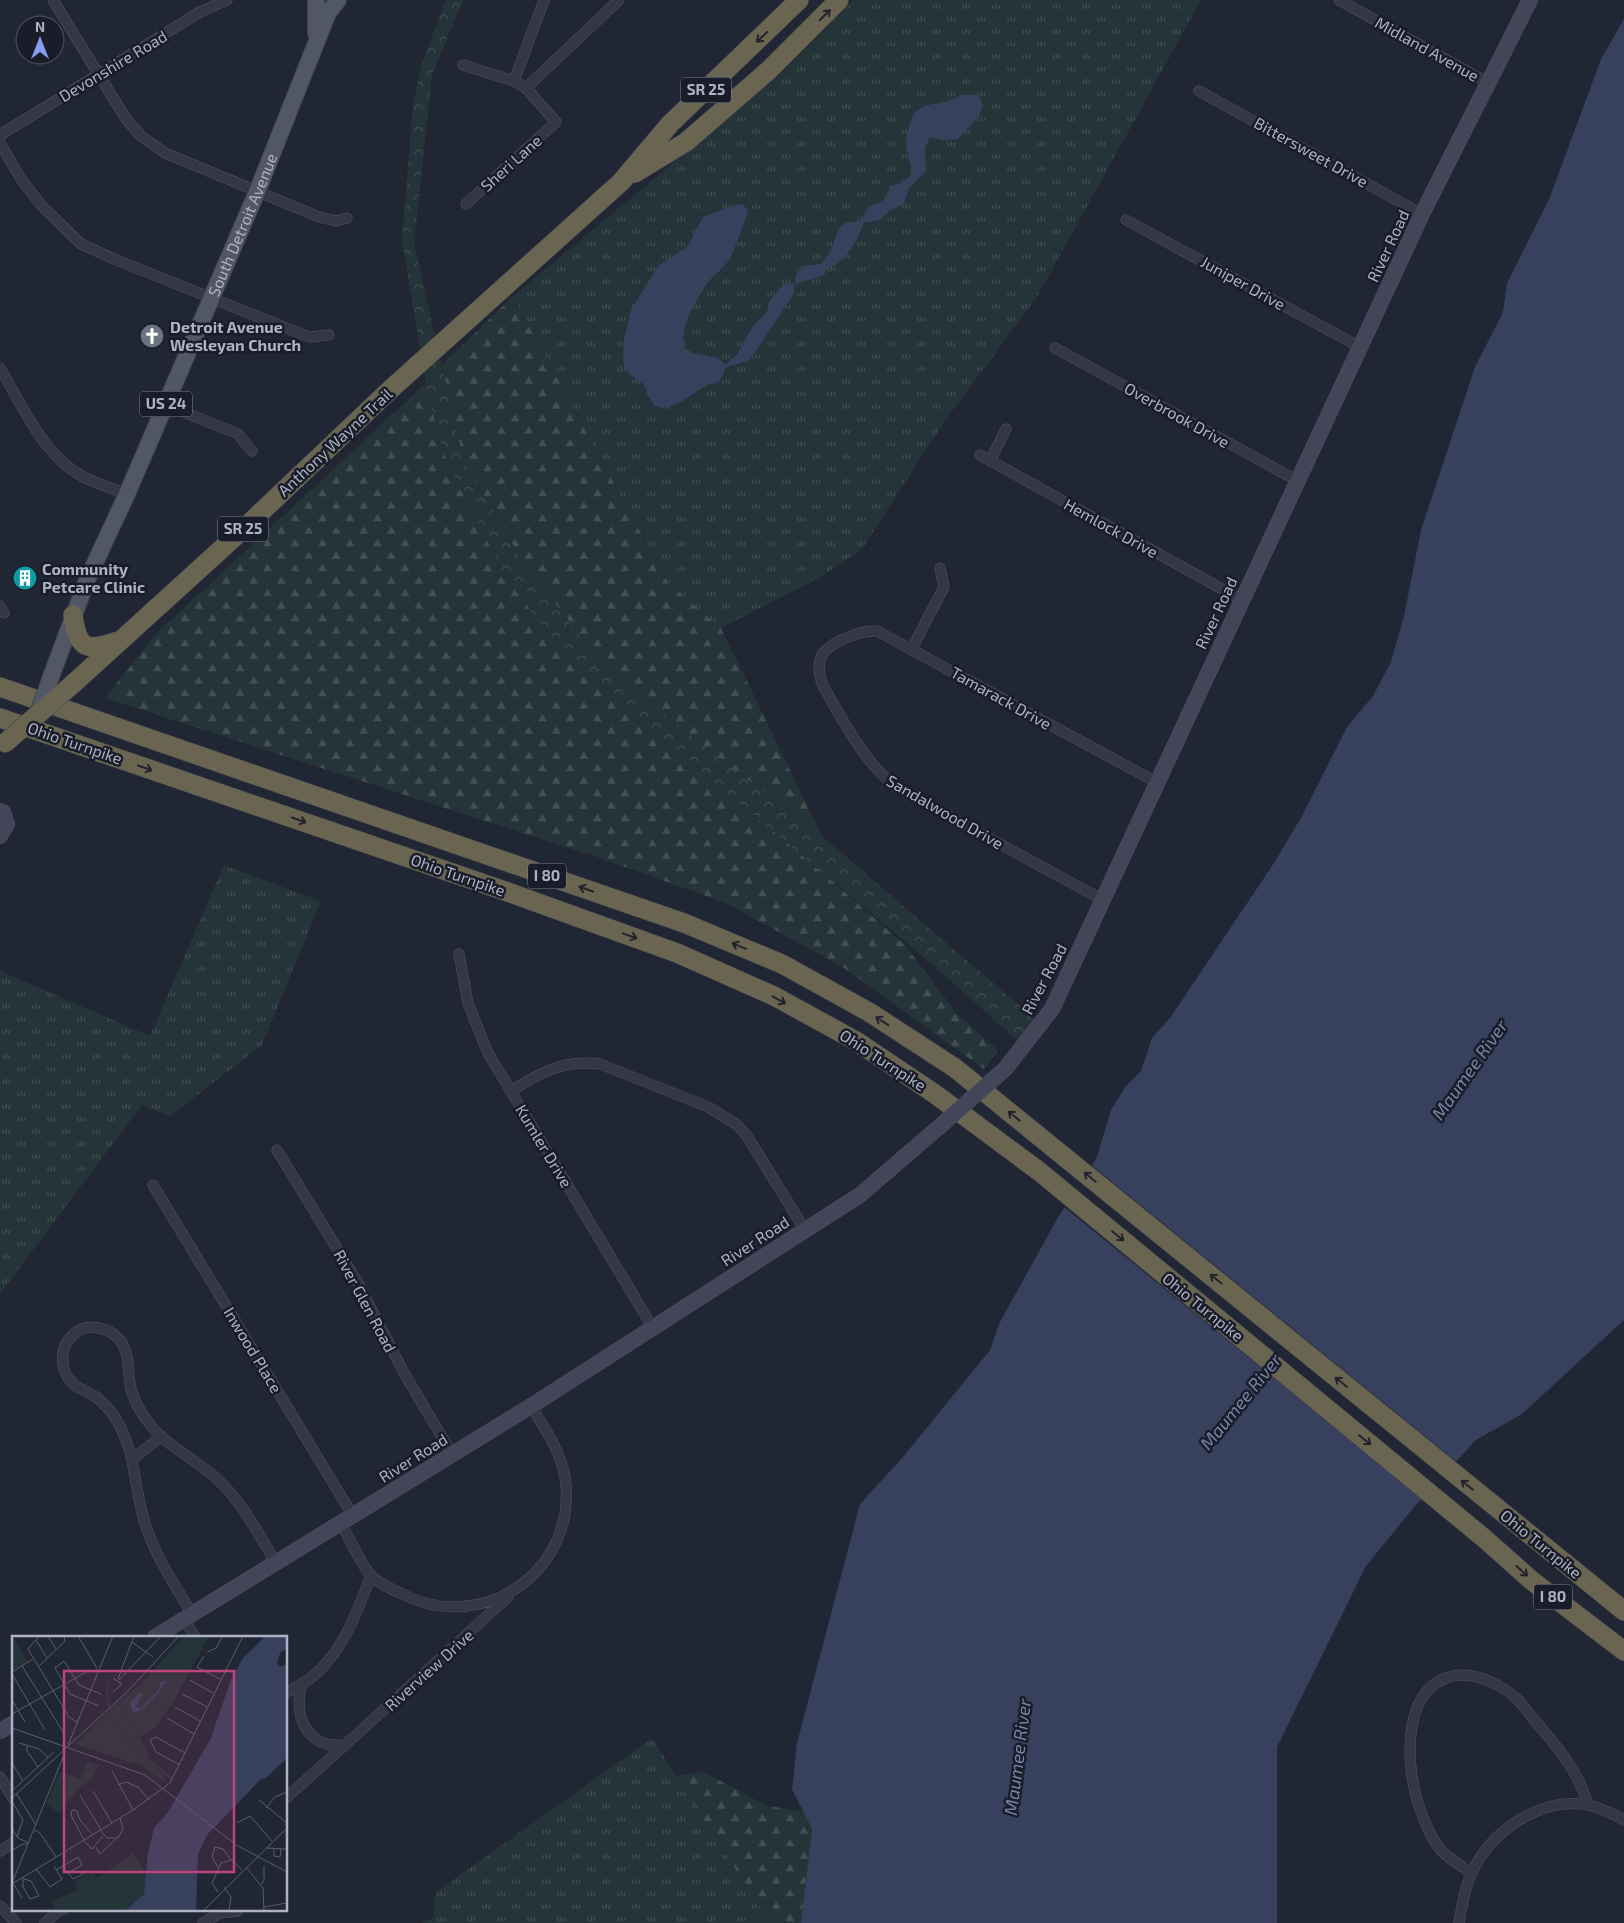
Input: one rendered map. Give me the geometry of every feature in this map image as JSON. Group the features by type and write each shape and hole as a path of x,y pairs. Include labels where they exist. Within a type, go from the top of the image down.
{"highway":[{"name":"Anthony Wayne Trail","path":"2,746 39,711 74,683 121,640 392,388 621,182 670,124 799,0"},
{"name":"Anthony Wayne Trail","path":"621,182 686,142 769,70 839,0"},
{"path":"73,615 76,637 84,646 96,649 121,640"},
{"name":"Ohio Turnpike","path":"0,687 684,922 782,964 869,1012 955,1068 1624,1611"},
{"name":"Ohio Turnpike","path":"0,718 502,890 676,953 774,996 856,1041 935,1094 1040,1172 1485,1539 1531,1580 1624,1651"}],"main road":[{"name":"South Detroit Avenue","path":"316,0 316,42"},
{"name":"South Detroit Avenue","path":"39,711 73,615 166,405 257,192 328,13 338,0"}],"street":[{"path":"53,0 126,119 155,147 319,217 336,220 347,218"},
{"name":"Devonshire Road","path":"0,135 208,8 227,0"},
{"path":"514,81 544,0"},
{"path":"463,65 514,81 526,88 619,0"},
{"name":"Midland Avenue","path":"1338,0 1488,83"},
{"name":"River Road","path":"157,1636 531,1406 860,1195 1005,1069 1052,1009 1422,214 1530,0"},
{"name":"Sheri Lane","path":"466,204 556,122 526,88"},
{"name":"Bittersweet Drive","path":"1199,91 1422,214"},
{"path":"0,143 21,179 41,205 81,244 211,299 309,337 329,335"},
{"name":"Juniper Drive","path":"1126,220 1360,347"},
{"name":"Overbrook Drive","path":"1055,348 1298,481"},
{"path":"0,368 47,446 59,460 82,475 127,494"},
{"path":"166,405 238,434 252,451"},
{"path":"990,460 1006,429"},
{"name":"Hemlock Drive","path":"980,455 1242,600"},
{"path":"911,650 944,587 940,568"},
{"name":"Tamarack Drive","path":"844,639 867,630 877,631 1156,782"},
{"name":"Sandalwood Drive","path":"844,639 830,648 820,658 819,672 822,684 864,753 880,774 897,788 1103,900"},
{"path":"0,810 3,812 7,824 0,836"},
{"name":"Kumler Drive","path":"459,954 468,1003 488,1053 653,1328"},
{"path":"511,1091 552,1068 572,1063 590,1062 662,1087 708,1107 725,1116 748,1136 805,1230"},
{"name":"River Glen Road","path":"276,1150 358,1283 404,1373 452,1454"},
{"name":"Inwood Place","path":"153,1184 347,1519 371,1575"},
{"path":"194,1636 188,1616 150,1538 143,1516 133,1459 111,1411 95,1396 77,1387 62,1366 64,1349 77,1331 91,1327 100,1328 109,1331 120,1341 128,1358 128,1374 136,1401 150,1425 160,1437 216,1477 258,1532 276,1563"},
{"name":"Riverview Drive","path":"288,1796 538,1569 553,1547 565,1512 566,1495 561,1462 549,1436 531,1406"},
{"path":"133,1459 160,1437"},
{"path":"288,1691 302,1683 323,1665 344,1639 357,1614 371,1575 408,1598 438,1606 478,1605 512,1593"},
{"path":"1471,1873 1442,1852 1435,1842 1423,1818 1410,1773 1409,1746 1414,1720 1424,1696 1441,1681 1460,1676 1480,1678 1517,1699 1570,1762 1584,1790 1588,1805"},
{"path":"302,1683 299,1702 300,1714 307,1730 321,1742 330,1746 345,1745"},
{"path":"0,1731 12,1724"},
{"path":"0,1777 12,1797"},
{"path":"1459,1923 1471,1873 1501,1834 1522,1818 1548,1807 1588,1805 1624,1820"},
{"path":"0,1851 12,1843"},
{"path":"0,1906 16,1923"},
{"path":"45,1923 61,1910"},
{"path":"203,1923 220,1913 237,1911"}],"green space":[{"path":"446,0 463,0 432,75 414,243 463,459 525,566 601,661 710,751 822,836 1035,1019 1019,1042 927,960 652,730 559,646 508,581 448,465 428,397 402,240 413,104 422,63"},
{"path":"853,0 1201,0 1037,297 944,422 862,549 821,577 721,628 667,582 513,296 779,75"},
{"path":"513,296 667,582 721,628 822,836 710,751 601,661 525,566 463,459 442,365"},
{"path":"425,384 448,465 508,581 559,646 652,730 802,855 905,945 958,1015 998,1050 984,1069 841,966 726,903 597,857 105,698 157,633"},
{"path":"224,865 321,901 262,1045 170,1116 142,1105 0,1294 0,971 150,1036"},
{"path":"652,1738 770,1923 422,1923 434,1917 435,1893"},
{"path":"704,1772 767,1806 803,1811 812,1829 801,1923 770,1923 676,1776"}],"water":[{"name":"Maumee River","path":"1624,19 1624,1320 1522,1414 1476,1440 1415,1506 1366,1566 1277,1747 1277,1923 801,1923 812,1829 792,1789 797,1743 860,1504 903,1457 990,1350 999,1324 1057,1219 1097,1157 1111,1110 1126,1086 1141,1071 1152,1038 1170,1018 1274,863 1302,816 1347,727 1373,696 1391,662 1404,616 1421,530 1475,367 1503,312 1507,283 1550,197 1601,59"},
{"path":"960,95 979,95 983,105 979,116 958,139 942,140 930,137 925,148 926,171 909,188 904,204 889,211 880,220 863,223 859,236 850,250 840,262 828,268 824,275 794,285 794,294 750,360 725,368 722,378 717,383 707,385 675,405 668,407 654,406 644,385 626,371 623,360 624,339 631,310 658,266 688,246 703,217 738,204 744,205 748,212 730,259 706,285 693,307 684,330 684,347 693,353 719,358 725,365 737,354 753,326 767,312 769,302 783,284 795,283 796,275 804,266 821,264 830,253 838,230 845,223 861,221 868,207 886,197 890,186 907,180 910,175 911,165 906,141 914,114 923,107 948,101"}],"pier":[{"path":"1090,1164 1458,1463 1424,1500 1063,1206"}],"place":[{"name":"Detroit Avenue Wesleyan Church","path":"152,336"},
{"name":"Community Petcare Clinic","path":"25,578"}]}
